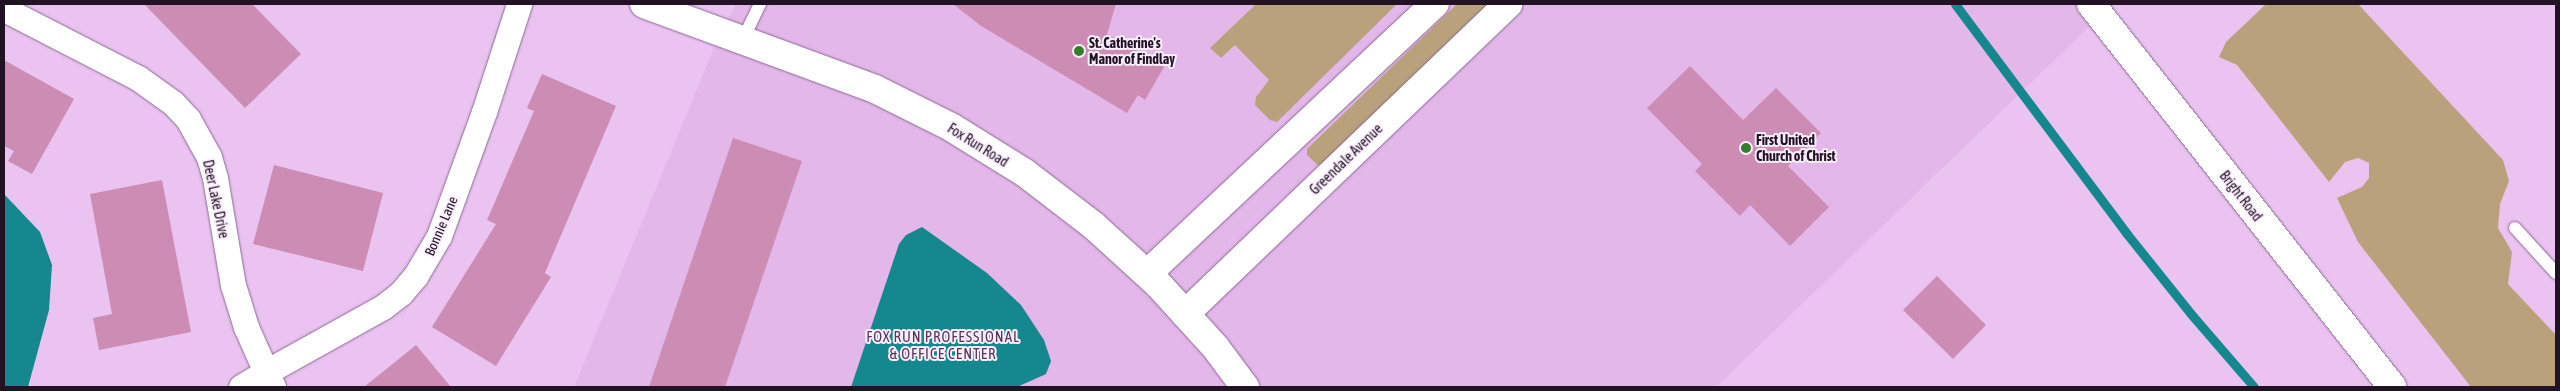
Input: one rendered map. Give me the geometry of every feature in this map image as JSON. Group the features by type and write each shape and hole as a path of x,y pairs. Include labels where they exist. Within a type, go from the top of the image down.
{"street":[{"name":"Bonnie Lane","path":"241,387 270,380 384,307 402,293 416,276 439,236 484,112 519,4"},
{"name":"Fox Run Road","path":"644,4 744,39 875,89 951,127 1025,174 1094,226 1147,274 1216,348 1245,387"},
{"path":"1147,274 1435,4"},
{"name":"Greendale Avenue","path":"1185,314 1508,4"},
{"name":"Bright Road","path":"2091,4 2392,387"},
{"name":"Deer Lake Drive","path":"4,9 138,78 173,103 188,119 209,157 215,178 233,285 246,327 270,380"}],"lane":[{"path":"744,39 760,4"},
{"path":"2514,228 2556,273"}],"shaded area":[{"path":"736,4 2091,4 2100,16 1716,387 574,387 721,31"},
{"path":"1256,4 1397,4 1277,122 1270,120 1255,105 1256,97 1269,80 1235,45 1221,58 1210,48"},
{"path":"1457,4 1492,4 1320,167 1307,155 1307,149"},
{"path":"2266,4 2358,4 2503,160 2509,181 2500,204 2498,228 2512,252 2508,284 2556,335 2556,387 2471,387 2358,242 2337,198 2362,187 2369,178 2369,163 2358,158 2345,162 2329,182 2237,65 2219,57 2226,42"},
{"path":"4,194 40,232 52,265 49,310 28,387 4,387"},
{"path":"922,227 987,273 1021,305 1044,340 1051,361 1046,374 1017,387 851,387 899,244 906,235"}],"building":[{"path":"144,4 252,4 301,54 245,108"},
{"name":"St. Catherine's Manor of Findlay","path":"953,4 1116,4 1107,34 1164,67 1145,100 1138,95 1127,113 981,26"},
{"path":"4,60 74,99 32,174 8,161 14,151 4,146"},
{"name":"First United Church of Christ","path":"1690,66 1743,120 1776,88 1821,133 1788,166 1829,207 1790,246 1750,205 1740,216 1695,171 1702,164 1647,108"},
{"path":"542,74 616,106 545,273 551,277 496,366 432,327 496,224 487,220 534,111 527,108"},
{"path":"733,138 802,161 725,387 649,387"},
{"path":"274,165 383,193 363,271 253,244"},
{"path":"162,180 191,332 99,350 93,318 112,314 90,194"},
{"path":"1937,276 1986,325 1953,359 1903,310"},
{"path":"416,345 451,387 364,387"}],"waterway":[{"path":"1955,4 2127,234 2191,314 2254,387"}],"place":[{"name":"St. Catherine's Manor of Findlay","path":"1079,51"},
{"name":"First United Church of Christ","path":"1746,148"}],"district":[{"name":"FOX RUN PROFESSIONAL & OFFICE CENTER","path":"943,344"}]}
